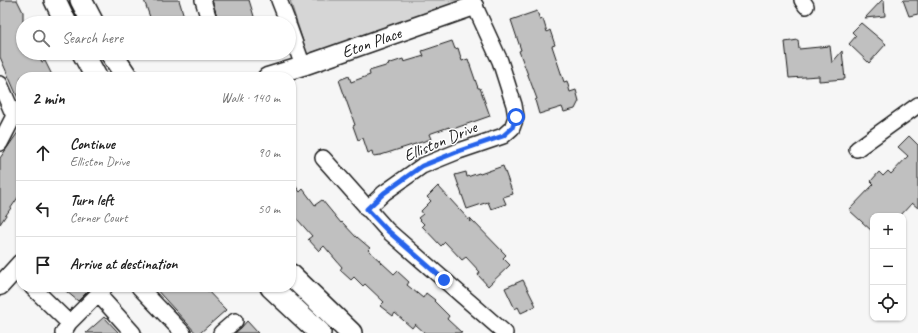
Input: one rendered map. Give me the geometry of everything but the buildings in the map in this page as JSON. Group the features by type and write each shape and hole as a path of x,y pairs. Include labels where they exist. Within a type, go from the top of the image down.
{"main road":[{"path":"55,0 63,16"},
{"path":"81,0 89,16"},
{"path":"87,60 93,72"},
{"path":"116,60 124,72"},
{"path":"296,280 351,333"},
{"path":"276,292 320,333"}],"street":[{"path":"203,0 208,16"},
{"path":"279,0 285,16"},
{"name":"Eton Place","path":"283,72 473,3"},
{"name":"Elliston Drive","path":"367,209 384,193 422,166 459,151 503,136 512,128 516,117 514,105 500,61 473,3"},
{"path":"296,46 303,66"},
{"path":"0,84 14,116 0,143"},
{"path":"857,149 918,105"},
{"path":"323,158 387,230 505,333"},
{"path":"0,286 16,273"},
{"path":"36,292 66,328 99,292"},
{"path":"102,292 133,333"},
{"path":"144,292 183,333"},
{"path":"221,333 235,321"}],"shaded area":[{"path":"290,0 460,0 462,4 307,54"}],"route":[{"path":"444,280 387,230 367,209 384,193 422,166 459,151 503,136 512,128 516,117"}]}
